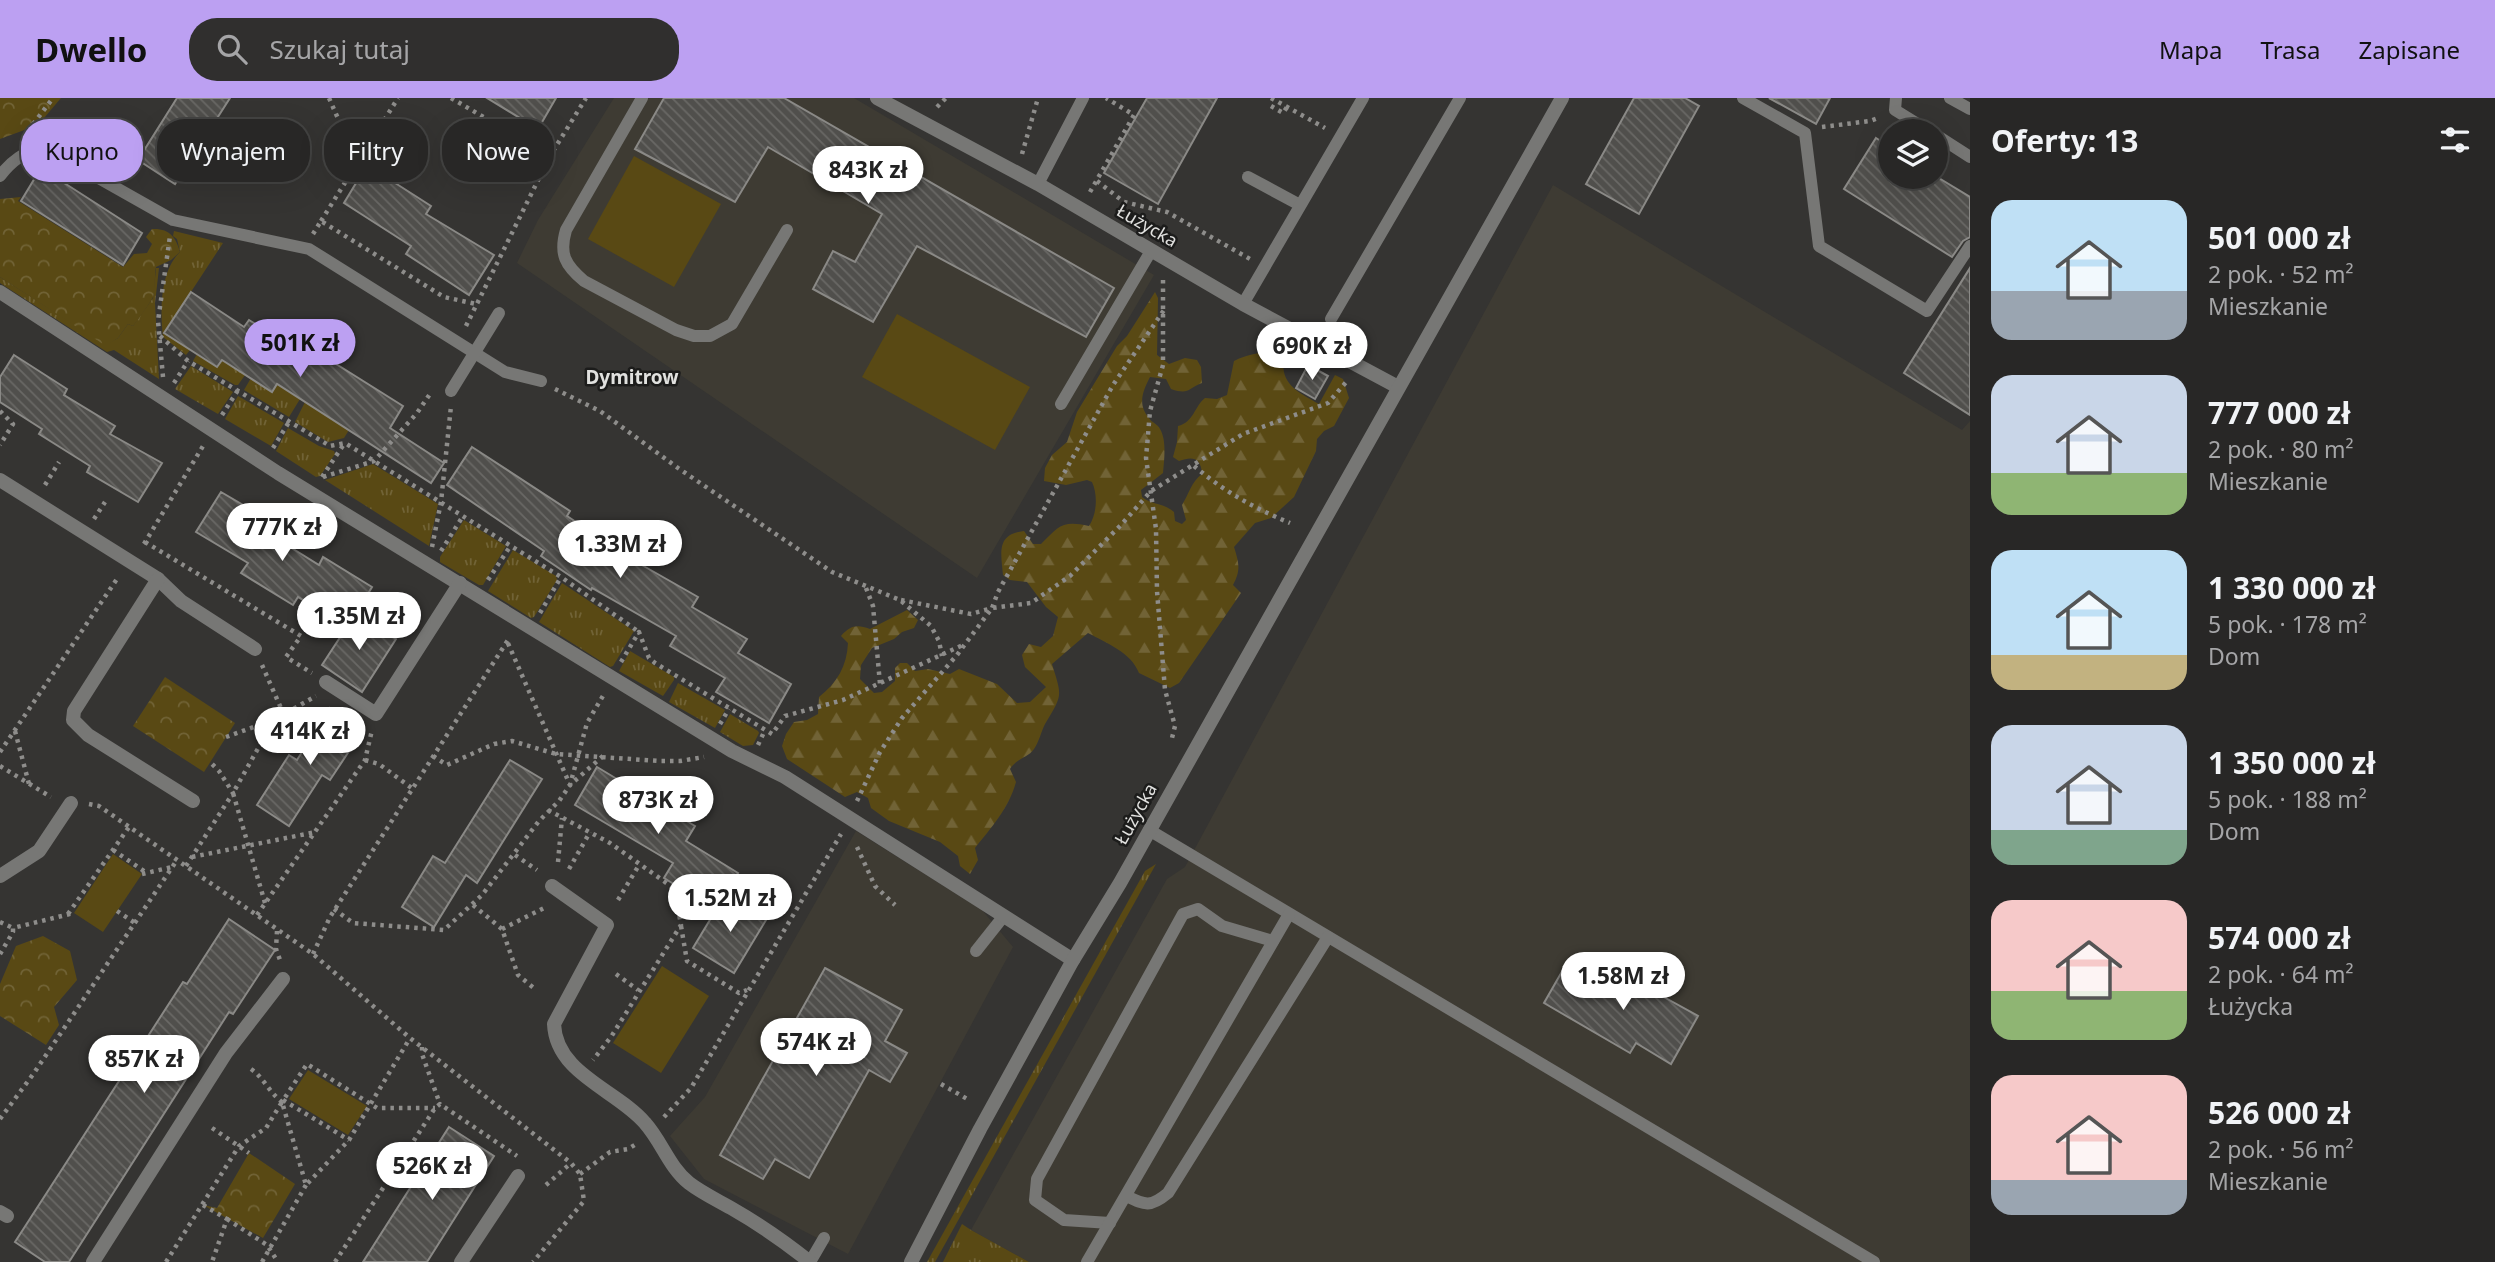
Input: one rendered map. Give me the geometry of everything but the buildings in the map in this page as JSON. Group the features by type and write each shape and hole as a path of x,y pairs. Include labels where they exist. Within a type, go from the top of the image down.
{"street":[{"name":"Łużycka","path":"911,1262 1073,960 1562,98"},
{"name":"Łużycka","path":"882,99 1038,184 1243,304 1398,387"},
{"path":"0,292 212,432 732,751 785,777 1073,960"},
{"path":"0,480 158,579 181,601 255,649"},
{"path":"158,579 74,711 73,720 88,734 193,801"},
{"path":"326,682 376,714 460,583"},
{"path":"0,876 38,851 71,803"},
{"path":"552,886 607,925 554,1024 561,1052 579,1070 629,1107 651,1131 668,1158 689,1183 780,1238 810,1262"},
{"path":"93,1262 226,1053 283,979"},
{"path":"461,1262 516,1170"}],"lane":[{"path":"642,98 566,230 562,246 564,257 572,271 584,281 676,330 694,336 710,336 732,324 787,230"},
{"path":"1038,184 1083,98"},
{"path":"1243,304 1363,98"},
{"path":"1331,320 1460,98"},
{"path":"1743,98 1805,134 1819,246 1927,311 1970,246"},
{"path":"1950,98 1970,109"},
{"path":"1896,104 1914,119"},
{"path":"1948,143 1970,157"},
{"path":"0,176 9,164 21,155"},
{"path":"1248,177 1300,205"},
{"path":"103,182 173,220 309,248 505,372 541,381"},
{"path":"1061,404 1150,251"},
{"path":"454,393 499,313"},
{"path":"1149,830 1869,1261"},
{"path":"1110,1223 1064,1220 1035,1200 1037,1180 1183,914 1198,909 1222,926 1273,941"},
{"path":"1087,1262 1289,914"},
{"path":"976,951 1003,917"},
{"path":"1126,1196 1143,1204 1156,1203 1168,1193 1328,937"},
{"path":"810,1262 824,1238"}],"path":[{"path":"37,119 53,98"},
{"path":"329,98 338,119"},
{"path":"385,119 398,98"},
{"path":"451,98 487,119"},
{"path":"554,150 586,98"},
{"path":"1087,213 1090,193 1134,115 1105,98"},
{"path":"1271,98 1341,137"},
{"path":"1271,106 1283,113 1289,98"},
{"path":"1805,134 1825,126 1870,121 1896,104"},
{"path":"1097,181 1124,202 1167,212 1265,267"},
{"path":"321,221 346,182"},
{"path":"459,342 537,182"},
{"path":"165,399 158,321 173,220"},
{"path":"1166,276 1163,280 1163,365 1150,411 1146,458 1156,529 1157,591 1165,690 1175,726 1171,742"},
{"path":"580,1174 610,1152 628,1149 651,1131 691,1088 849,819 880,752 902,718 966,644 992,608 998,592 1113,385 1164,310"},
{"path":"160,336 188,361 330,446 345,443 561,577 639,632"},
{"path":"541,381 600,411 678,468 832,572 900,600 971,614 992,608 1031,603 1070,576 1151,491 1243,434 1328,403 1351,377"},
{"path":"322,478 374,461 417,413 435,385"},
{"path":"430,565 441,502 454,393"},
{"path":"0,411 13,424 0,445"},
{"path":"264,463 289,422"},
{"path":"312,493 345,443"},
{"path":"35,502 59,462"},
{"path":"1194,466 1224,490 1290,523"},
{"path":"430,565 463,516"},
{"path":"145,542 301,636 286,657 326,682 315,697 284,715 226,737"},
{"path":"478,595 510,545"},
{"path":"313,954 334,909 507,642 526,624 561,577"},
{"path":"866,587 873,606 880,684"},
{"path":"900,600 931,626 939,641 942,656"},
{"path":"334,909 353,923 444,930 473,905 570,785 507,642"},
{"path":"785,716 843,701 966,644"},
{"path":"255,649 284,715"},
{"path":"257,915 365,760 376,714"},
{"path":"186,866 233,793 274,720"},
{"path":"15,731 29,784"},
{"path":"433,756 447,765 494,744 512,741 556,754 680,761 732,751"},
{"path":"365,760 379,764 413,789"},
{"path":"210,762 233,793 265,904"},
{"path":"0,766 60,803 99,806 257,915 313,954 410,1038 571,1163 580,1174 584,1201 533,1262"},
{"path":"548,810 590,832 689,899 679,914 687,961 739,993 747,990"},
{"path":"558,862 562,818"},
{"path":"0,922 13,928 71,914 129,827"},
{"path":"192,857 317,831"},
{"path":"569,869 590,832"},
{"path":"841,833 848,838"},
{"path":"855,843 875,886 895,905"},
{"path":"113,850 145,873 172,867"},
{"path":"514,855 537,870"},
{"path":"0,1119 177,860"},
{"path":"618,900 639,864"},
{"path":"473,905 502,929 518,975 536,989"},
{"path":"502,929 544,908"},
{"path":"117,911 135,923"},
{"path":"592,1061 611,1037 681,925"},
{"path":"0,954 13,928"},
{"path":"277,930 276,949 284,972 283,979"},
{"path":"616,974 639,990"},
{"path":"262,1262 306,1185 349,1140 410,1038"},
{"path":"422,1047 422,1054 440,1104 519,1157 516,1170"},
{"path":"166,1262 239,1146 266,1128 307,1064 377,1108 435,1108"},
{"path":"251,1069 261,1076 275,1097 349,1140"},
{"path":"941,1084 969,1100"},
{"path":"283,1101 306,1185"},
{"path":"335,1262 440,1104"},
{"path":"212,1128 249,1153"},
{"path":"546,1185 571,1163"},
{"path":"203,1205 270,1249 278,1262"},
{"path":"212,1262 227,1219"}],"shaded area":[{"path":"614,98 854,98 1154,275 977,578 517,263 538,220"},
{"path":"1553,185 1962,430 1970,421 1970,1262 1029,1262 971,1230 1167,879 1185,867"},
{"path":"856,831 982,910 1013,947 848,1254 704,1179 670,1136 705,1097"}],"green space":[{"path":"0,98 61,98 43,119 21,119 21,131 0,139"},
{"path":"634,156 721,204 674,287 588,239"},
{"path":"21,197 18,201 123,267 134,254 147,253 152,244 146,237 152,229 171,234 176,242 180,252 156,267 154,293 147,307 133,326 128,324 118,338 106,346 0,277 0,199"},
{"path":"174,231 223,243 164,333 190,350 186,355 163,337 162,304 165,280 173,260 180,252 177,239 173,236"},
{"path":"156,268 159,268 155,303 159,379 114,350 107,352 0,283 0,277 106,345 118,338 128,324 133,326 153,298"},
{"path":"1155,292 1158,298 1157,355 1169,364 1185,358 1197,360 1201,367 1202,383 1185,391 1171,389 1166,379 1150,377 1142,398 1145,413 1162,434 1164,451 1163,473 1141,490 1142,497 1174,512 1175,521 1182,524 1186,520 1182,505 1193,484 1202,474 1200,465 1195,460 1179,461 1173,457 1178,426 1191,418 1205,398 1217,399 1227,395 1234,361 1277,347 1284,354 1284,373 1287,380 1296,390 1319,404 1335,375 1343,379 1349,398 1334,426 1324,431 1317,439 1316,451 1294,497 1271,518 1255,523 1234,547 1238,566 1233,585 1241,593 1179,683 1170,688 1139,673 1124,654 1088,633 1052,664 1059,690 1058,701 1034,749 1010,769 1016,782 1013,791 999,817 975,848 978,860 970,874 960,866 958,856 940,842 889,821 871,808 868,798 857,792 845,797 787,759 782,746 794,722 807,720 818,714 819,697 840,673 846,659 848,643 841,636 854,627 870,629 907,610 918,620 914,628 872,648 861,665 860,679 874,693 882,692 895,681 895,668 900,663 907,663 915,671 928,669 950,674 959,669 997,684 1017,703 1030,702 1046,687 1025,667 1022,655 1029,644 1041,647 1053,636 1058,617 1046,607 1027,582 1010,580 1003,575 1002,546 1009,536 1015,533 1024,531 1033,544 1041,544 1067,524 1089,526 1096,504 1092,482 1087,480 1066,485 1044,481 1045,468 1052,455 1067,442 1077,412 1117,346 1127,336"},
{"path":"897,314 1030,387 995,450 862,377"},
{"path":"197,354 217,367 222,360 245,375 238,385 235,385 193,361"},
{"path":"191,366 233,392 218,414 175,389"},
{"path":"251,378 272,392 277,384 300,399 289,417 244,390"},
{"path":"238,396 284,423 271,446 225,419"},
{"path":"305,402 349,430 344,438 328,442 295,422"},
{"path":"288,428 319,446 334,451 335,454 320,476 316,477 276,451"},
{"path":"373,464 438,504 429,546 325,480"},
{"path":"464,520 506,546 483,585 440,562 440,557"},
{"path":"513,550 556,576 557,580 531,618 488,591"},
{"path":"562,583 634,631 613,666 610,667 539,622"},
{"path":"630,651 674,677 663,696 619,671"},
{"path":"165,677 235,723 204,772 133,726"},
{"path":"678,683 725,710 715,728 669,702"},
{"path":"730,714 758,731 753,745 743,746 720,732"},
{"path":"113,854 142,874 103,932 74,913"},
{"path":"1156,864 935,1262 927,1262 1145,871"},
{"path":"43,936 70,951 77,980 54,1007 59,1025 46,1045 0,1016 0,984 16,946"},
{"path":"662,966 709,996 661,1073 613,1043"},
{"path":"308,1070 367,1106 348,1135 289,1099"},
{"path":"249,1153 295,1184 263,1238 203,1205 217,1208"},
{"path":"962,1224 971,1230 1029,1262 943,1262"}],"district":[{"name":"Dymitrow","path":"632,377"}]}
